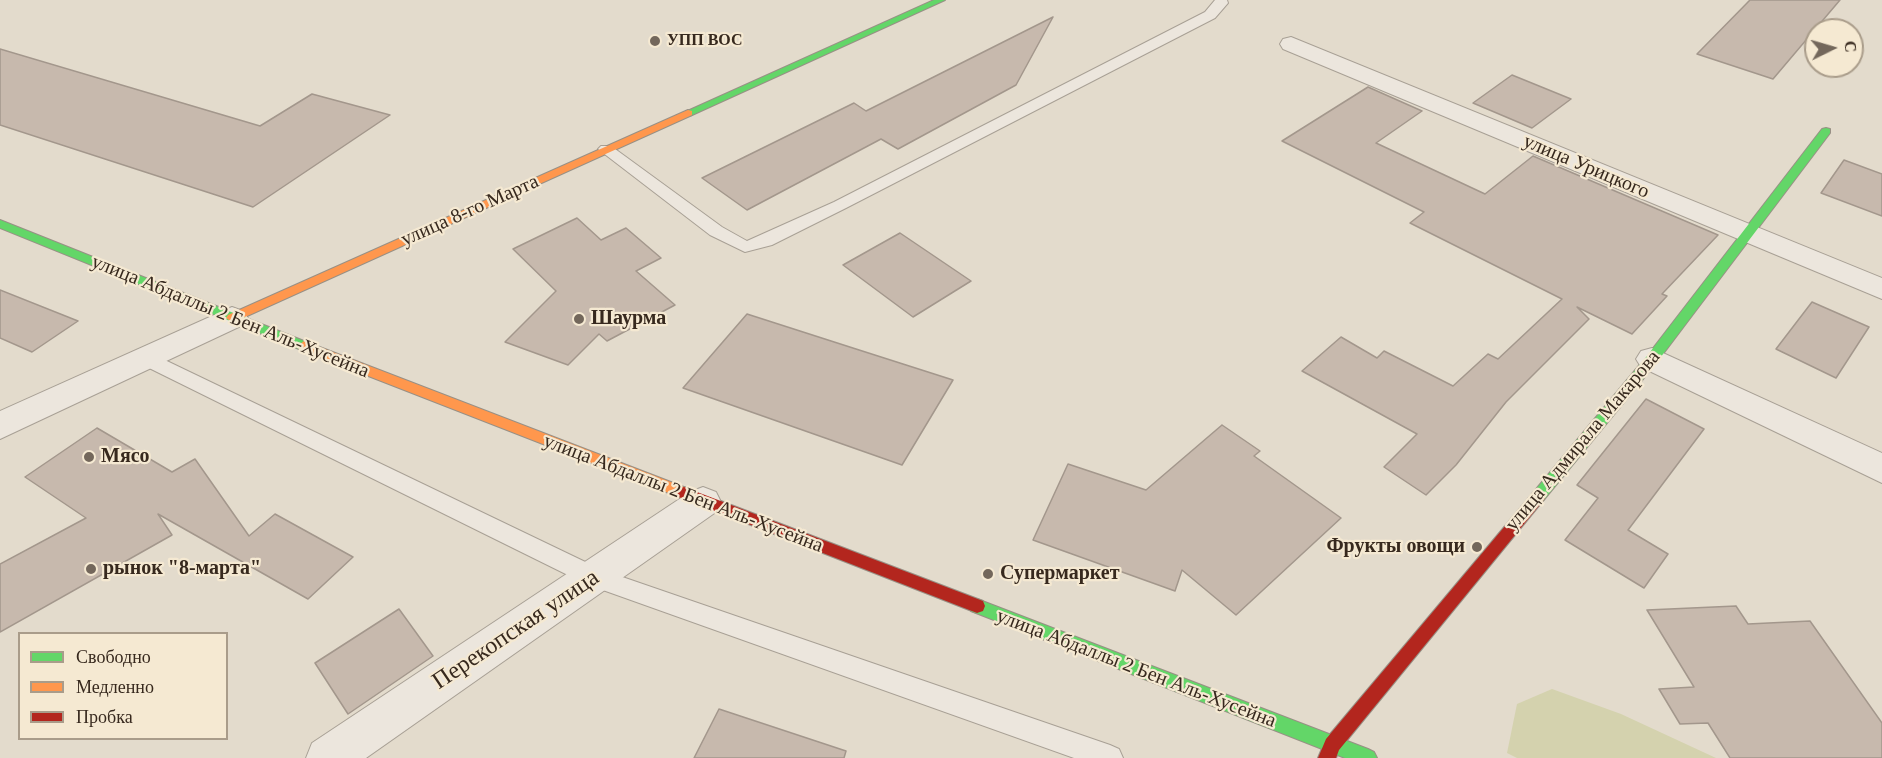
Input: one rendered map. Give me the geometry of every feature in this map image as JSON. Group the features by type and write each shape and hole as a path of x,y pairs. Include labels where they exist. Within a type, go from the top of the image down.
{"street":[{"name":"улица 8-го Марта","path":"0,426 232,318 941,0"},
{"name":"улица Урицкого","path":"1291,44 1882,289"},
{"name":"улица Адмирала Макарова","path":"1330,751 1652,359 1826,131"},
{"name":"улица Абдаллы 2 Бен Аль-Хусейна","path":"0,224 232,318 1330,751 1368,758"},
{"path":"1652,359 1882,468"},
{"name":"Перекопская улица","path":"328,758 703,502"}],"lane":[{"path":"606,149 716,231 745,247 766,241 840,205 1200,21 1222,3 1221,0"},
{"path":"146,358 594,576 1110,758"}],"shaded area":[{"path":"1552,689 1621,714 1716,758 1517,758 1507,753 1517,704"}],"building":[{"path":"1750,0 1840,0 1825,18 1804,18 1804,42 1773,79 1697,54"},
{"path":"1053,17 1016,85 898,149 881,139 747,210 702,178 854,103 866,111"},
{"path":"0,49 260,126 312,94 390,115 253,207 0,125"},
{"path":"1512,75 1571,99 1532,128 1473,103"},
{"path":"1368,87 1422,111 1376,143 1485,194 1533,156 1718,235 1662,294 1667,296 1632,334 1577,307 1589,319 1506,402 1456,465 1426,495 1384,467 1417,434 1302,371 1341,337 1377,358 1384,351 1453,386 1488,354 1498,359 1562,299 1410,223 1424,212 1282,141"},
{"path":"1844,160 1882,174 1882,216 1821,193"},
{"path":"577,218 601,240 626,228 661,258 636,271 675,305 607,341 599,334 568,365 505,342 556,291 513,249"},
{"path":"900,233 971,281 913,317 843,265"},
{"path":"0,290 78,321 32,352 0,338"},
{"path":"1812,302 1869,327 1836,378 1776,349"},
{"path":"747,314 953,380 902,465 683,388"},
{"path":"1646,399 1704,429 1628,530 1668,554 1644,588 1565,540 1598,498 1577,485"},
{"path":"1222,425 1260,451 1254,456 1341,518 1236,615 1182,570 1175,591 1033,540 1068,464 1146,490"},
{"path":"97,428 172,472 195,459 249,536 275,514 353,557 308,599 158,514 172,535 0,632 0,564 86,518 25,477"},
{"path":"1736,606 1748,624 1810,621 1882,723 1882,758 1730,758 1708,723 1680,724 1659,689 1694,687 1647,610"},
{"path":"399,609 433,656 348,714 315,663"},
{"path":"719,709 846,751 844,758 694,758"}],"traffic: fast":[{"path":"688,113 941,0"},
{"path":"1537,498 1652,359 1826,131"},
{"path":"0,224 304,346"},
{"path":"977,606 1368,758"}],"traffic: slow":[{"path":"232,318 688,113"},
{"path":"304,346 684,493"}],"traffic: jam":[{"path":"684,493 977,606"},
{"path":"1327,758 1332,745 1537,498"}],"place":[{"name":"УПП ВОС","path":"655,41"},
{"name":"Шаурма","path":"579,319"},
{"name":"Мясо","path":"89,457"},
{"name":"Фрукты овощи","path":"1477,547"},
{"name":"рынок \"8-марта\"","path":"91,569"},
{"name":"Супермаркет","path":"988,574"}]}
